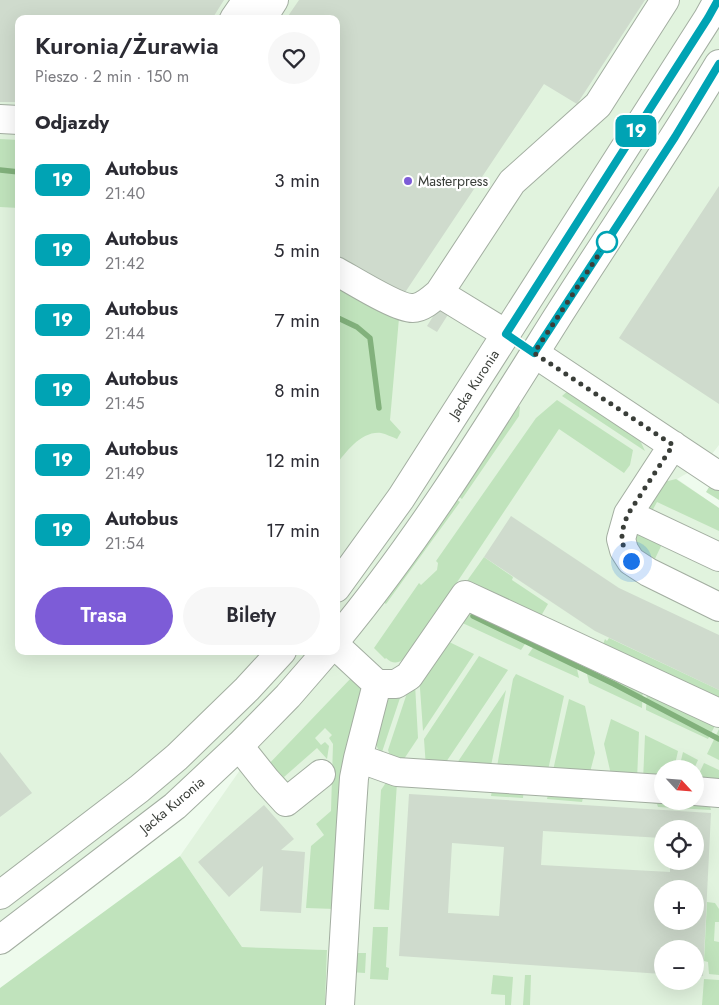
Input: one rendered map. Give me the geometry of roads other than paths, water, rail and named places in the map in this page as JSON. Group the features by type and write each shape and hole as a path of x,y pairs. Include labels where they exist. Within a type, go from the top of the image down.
{"main road":[{"path":"237,15 247,0"},
{"path":"265,15 274,0"},
{"path":"340,273 401,306 413,308 422,306 439,293 512,182 598,105 665,0"},
{"name":"Jacka Kuronia","path":"340,582 401,498 718,0"},
{"path":"340,635 366,604 440,500 675,137 719,64"},
{"path":"0,119 15,120"},
{"path":"439,293 506,334 719,476"},
{"path":"673,445 628,514 621,539 624,550 631,561 648,572 719,607"},
{"path":"628,514 719,557"},
{"path":"340,650 376,684 396,684 409,676 465,595 719,713"},
{"path":"0,895 139,789 176,758 247,689 278,655"},
{"name":"Jacka Kuronia","path":"0,940 175,806 239,746 288,696 324,655"},
{"path":"340,1005 354,778 376,684"},
{"path":"239,746 286,802 321,774"},
{"path":"358,758 397,772 654,788"},
{"path":"704,792 719,793"}],"waterway":[{"path":"0,170 15,172"},
{"path":"340,319 357,327 370,338 379,408"},
{"path":"473,616 614,684 719,739"}],"place":[{"name":"Masterpress","path":"408,181"}]}
